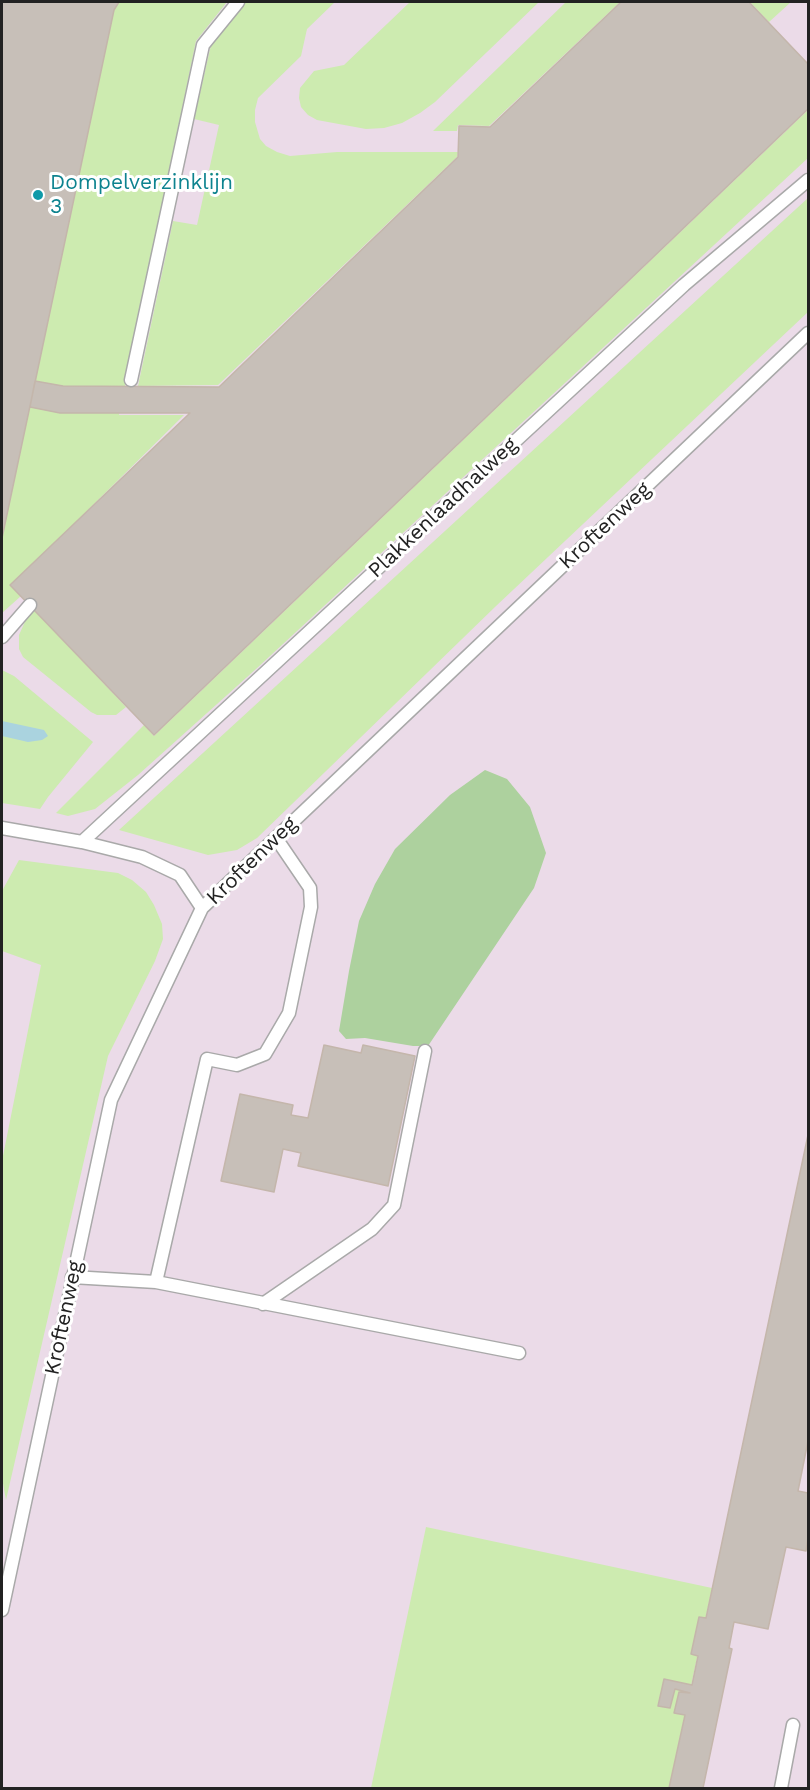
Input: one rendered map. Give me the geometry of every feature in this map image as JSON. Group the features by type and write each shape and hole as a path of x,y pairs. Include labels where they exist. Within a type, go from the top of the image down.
{"lane":[{"path":"132,380 203,45 238,2"},
{"name":"Plakkenlaadhalweg","path":"82,842 684,285 808,180"},
{"name":"Kroftenweg","path":"2,1610 111,1100 202,908 808,333"},
{"path":"2,637 30,605"},
{"path":"2,828 82,842 142,857 180,875 202,908"},
{"path":"156,1282 207,1059 237,1065 265,1054 289,1013 311,897 310,888 276,838"},
{"path":"263,1304 372,1229 393,1205 425,1051"},
{"path":"72,1277 156,1282 519,1353"},
{"path":"781,1788 794,1725"}],"shaded area":[{"path":"2,2 808,2 808,1788 2,1788"}],"green space":[{"path":"119,2 227,2 196,41 119,415 184,415 12,585 21,596 2,613 2,538 114,10"},
{"path":"244,2 335,2 307,29 301,56 258,98 255,122 260,139 266,146 290,156 337,152 458,152 457,157 218,385 138,386 173,221 197,225 219,125 194,119 211,45 220,29"},
{"path":"410,2 539,2 435,102 402,123 384,128 366,129 317,120 308,115 301,107 300,88 314,71 344,65"},
{"path":"566,2 620,2 489,126 458,125 457,131 433,131"},
{"path":"750,2 791,2 769,22"},
{"path":"808,110 808,158 256,669 138,775 95,809 68,816 56,813 144,725 154,736"},
{"path":"808,198 808,312 496,606 257,838 237,850 208,855 119,830"},
{"path":"34,610 126,707 116,715 97,715 23,657 19,649 19,635 27,617"},
{"path":"2,670 14,676 93,742 40,809 2,803"},
{"path":"485,770 507,779 530,807 546,853 534,888 428,1046 413,1046 365,1038 346,1039 339,1031 349,971 359,921 375,884 395,849 450,795"},
{"path":"19,860 118,873 132,880 146,892 154,905 162,924 163,939 155,961 108,1056 6,1500 2,1478 2,1161 41,965 2,951 2,891"},
{"path":"426,1527 712,1588 669,1788 371,1788"}],"water":[{"path":"2,721 44,730 48,736 42,740 28,742 2,736"}],"building":[{"name":"Dompelverzinklijn 3","path":"2,2 119,2 114,10 2,538"},
{"path":"621,2 749,2 808,64 808,109 154,735 10,585 190,413 60,413 30,407 35,381 63,386 219,387 458,157 459,126 490,127"},
{"path":"324,1045 361,1053 363,1045 415,1056 388,1186 298,1166 301,1153 283,1149 274,1192 221,1181 240,1094 293,1105 291,1115 308,1118"},
{"path":"808,1135 808,1441 798,1491 808,1493 806,1551 786,1547 768,1629 734,1622 729,1648 732,1649 703,1788 669,1788 685,1715 674,1713 679,1692 690,1693 675,1689 670,1708 658,1706 664,1679 692,1685 698,1656 691,1654 699,1617 706,1618"}],"place":[{"name":"Dompelverzinklijn 3","path":"38,195"}]}
